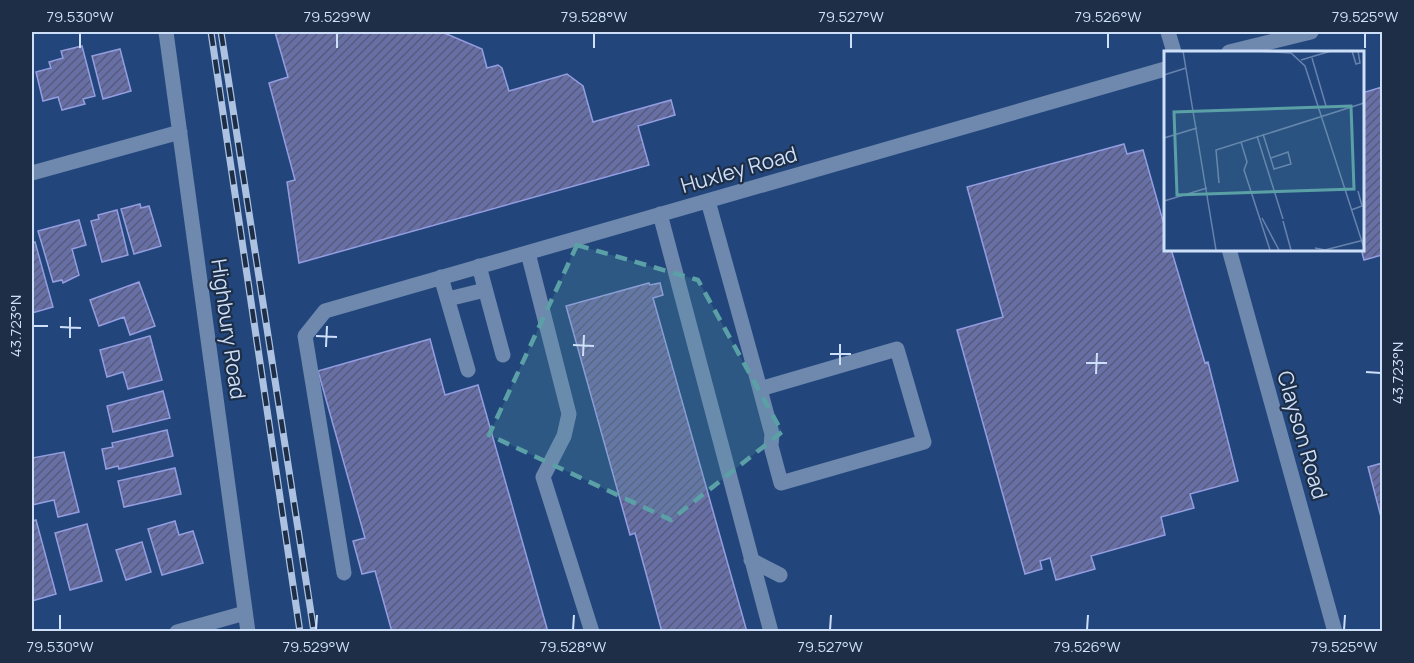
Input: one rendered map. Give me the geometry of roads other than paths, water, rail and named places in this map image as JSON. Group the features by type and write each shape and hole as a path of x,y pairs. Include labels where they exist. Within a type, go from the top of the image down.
{"street":[{"name":"Highbury Road","path":"166,32 248,632"},
{"path":"1168,32 1174,51"},
{"path":"1233,51 1311,32"},
{"name":"Huxley Road","path":"344,573 305,336 325,311 1164,69"},
{"path":"32,172 180,132"},
{"path":"708,201 772,434 771,446 781,483 924,442 897,349 760,389"},
{"path":"660,214 771,632"},
{"name":"Clayson Road","path":"1229,250 1335,632"},
{"path":"528,252 569,414 564,436 543,477 592,632"},
{"path":"478,266 503,355"},
{"path":"441,277 468,370"},
{"path":"448,299 485,290"},
{"path":"751,560 780,575"},
{"path":"177,632 245,613"}],"railway":[{"path":"211,32 300,632"},
{"path":"221,32 314,632"}]}
